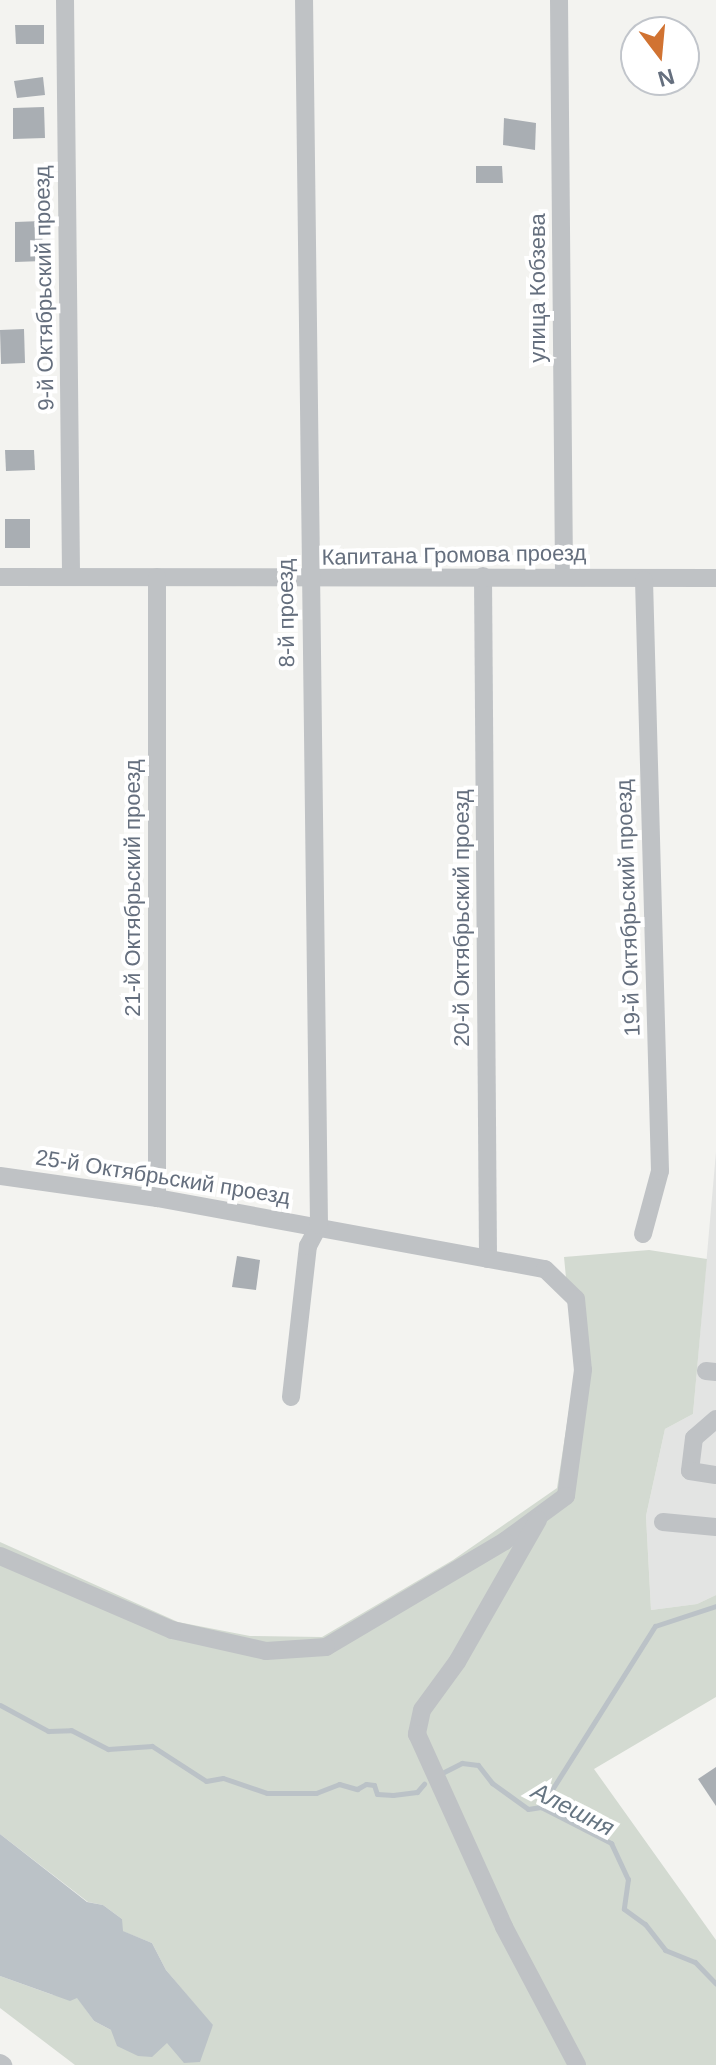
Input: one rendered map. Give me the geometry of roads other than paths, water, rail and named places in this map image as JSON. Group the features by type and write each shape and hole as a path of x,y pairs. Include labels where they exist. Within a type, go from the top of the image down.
{"street":[{"name":"9-й Октябрьский проезд","path":"65,0 71,576"},
{"name":"8-й проезд","path":"304,0 319,1225"},
{"name":"улица Кобзева","path":"559,0 564,576"},
{"name":"Капитана Громова проезд","path":"0,577 309,581 483,576 644,580 716,578"},
{"name":"20-й Октябрьский проезд","path":"483,576 488,1259"},
{"name":"21-й Октябрьский проезд","path":"157,577 157,1198"},
{"name":"19-й Октябрьский проезд","path":"643,1234 660,1171 644,580"},
{"name":"25-й Октябрьский проезд","path":"0,1176 319,1225 545,1269 576,1299 583,1370 566,1496 541,1514"},
{"path":"291,1397 308,1246 319,1225"},
{"path":"716,1419 694,1438 690,1471 716,1475"},
{"path":"0,1556 172,1630 266,1651 326,1647 541,1514"},
{"path":"541,1514 457,1662 422,1710 417,1734 504,1927 577,2065"},
{"path":"663,1522 716,1527"}],"waterway":[{"path":"541,1807 655,1626 716,1606"},
{"name":"Алешня","path":"0,1705 48,1731 71,1730 108,1749 152,1746 206,1781 223,1778 267,1793 316,1793 339,1784 357,1789 366,1784 374,1785 377,1794 393,1795 417,1792 424,1784"},
{"name":"Алешня","path":"444,1772 462,1763 478,1765 492,1783 528,1809 541,1807 611,1843 628,1879 624,1909 645,1924 665,1950 695,1962 716,1984"}]}
